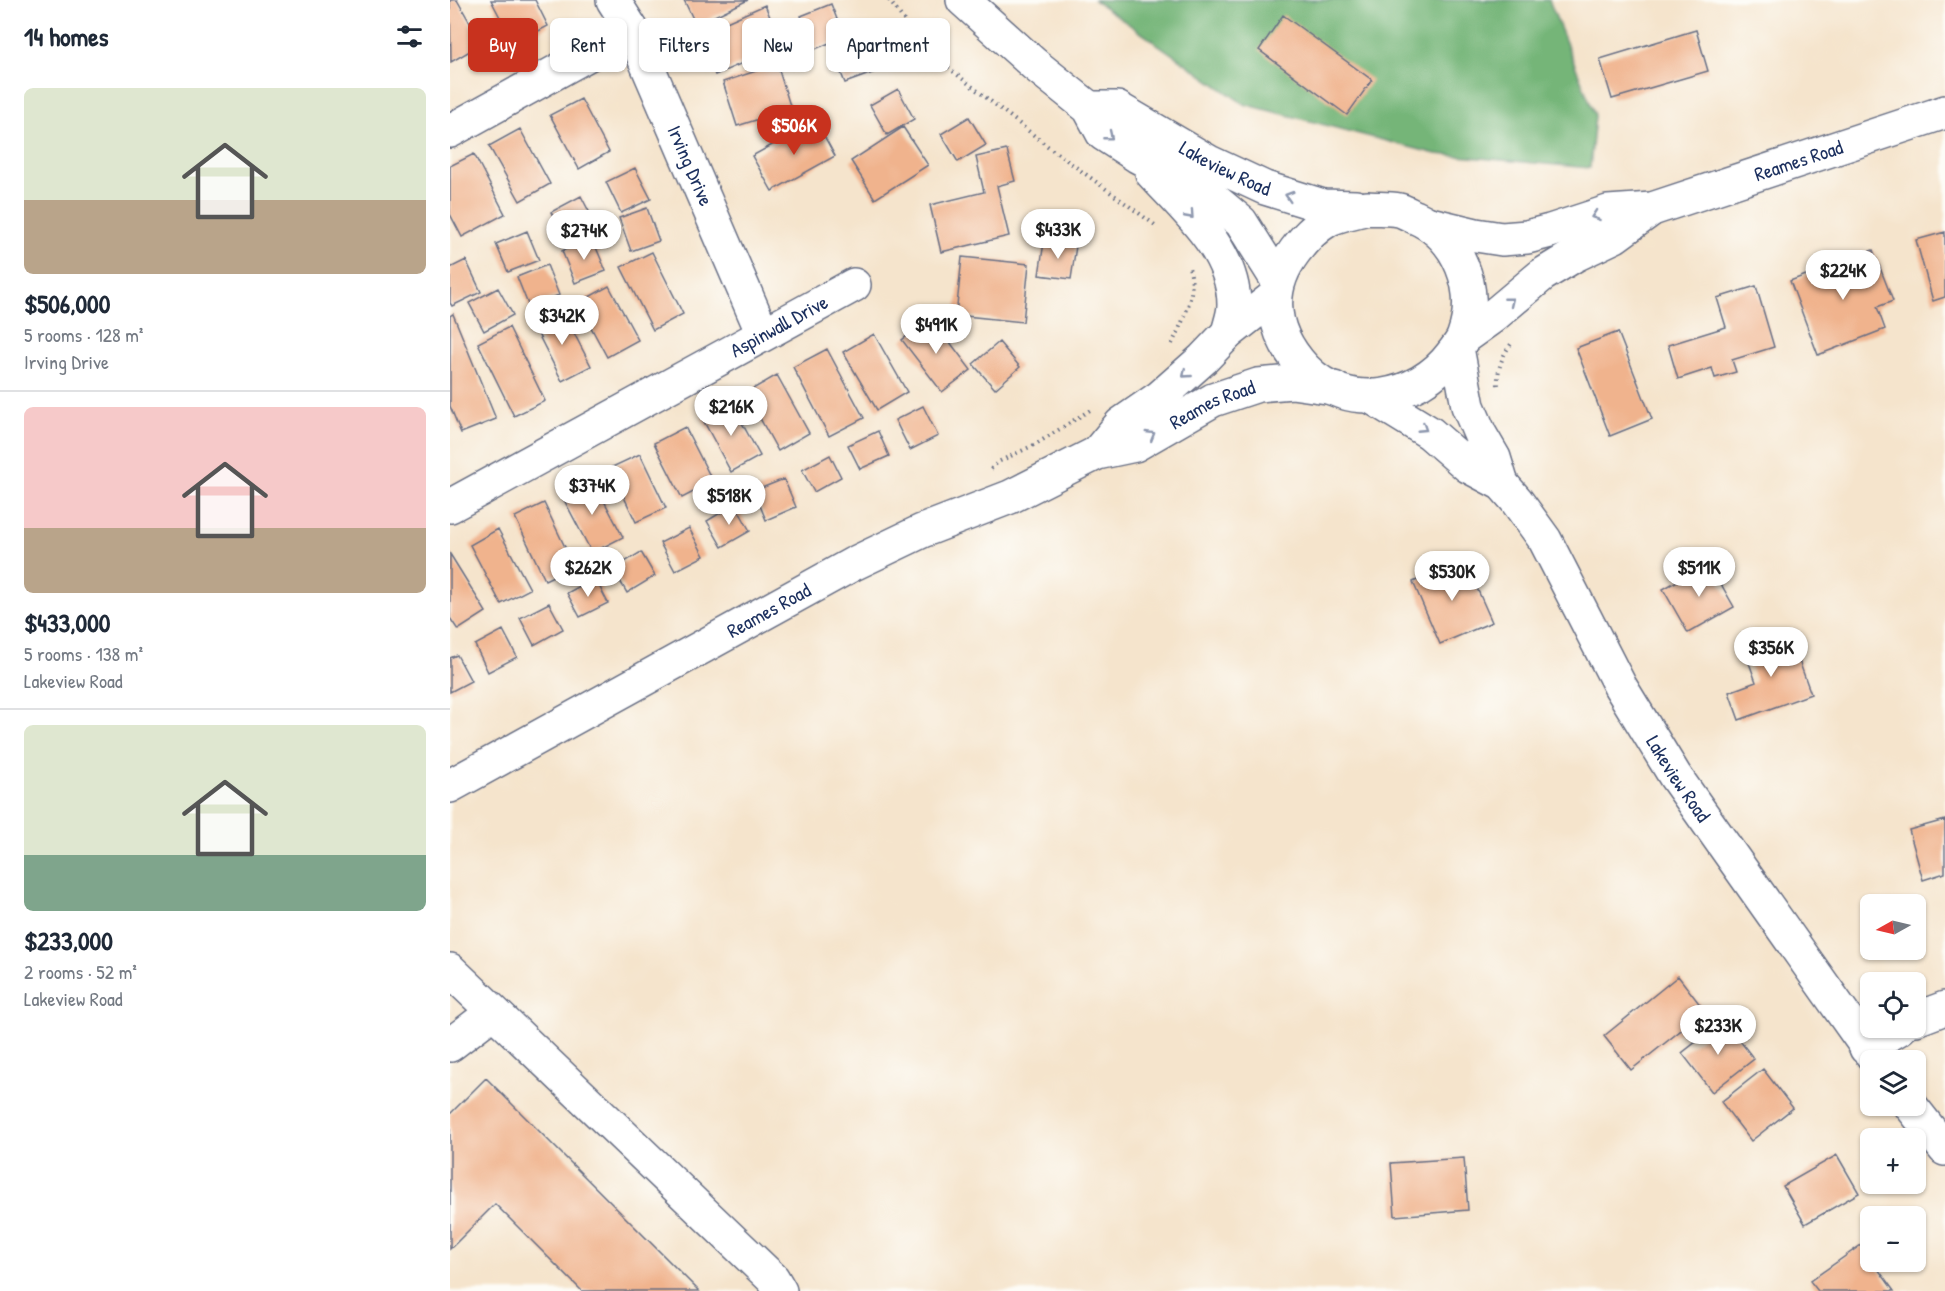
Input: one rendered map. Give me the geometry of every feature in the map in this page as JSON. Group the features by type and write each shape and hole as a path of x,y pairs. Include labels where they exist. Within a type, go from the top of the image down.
{"main road":[{"name":"Irving Drive","path":"613,0 632,30 763,334"},
{"name":"Lakeview Road","path":"963,0 1034,64 1089,108 1103,134 1137,156 1205,192 1241,222 1276,289"},
{"path":"450,131 632,30"},
{"name":"Lakeview Road","path":"1089,108 1117,108 1209,162 1266,189 1323,206 1367,208"},
{"name":"Reames Road","path":"1430,224 1476,236 1502,239 1527,237 1608,212 1652,209 1945,112"},
{"path":"1137,156 1213,241 1231,278 1234,307 1228,333"},
{"path":"1367,208 1400,210 1430,224 1452,246 1467,277 1469,310 1460,342 1443,366 1417,386 1373,398 1360,397 1334,388 1313,377 1292,354 1278,323 1276,289 1288,261 1307,234 1330,219 1367,208"},
{"name":"Reames Road","path":"1460,342 1542,275 1575,255 1615,236 1652,209"},
{"name":"Aspinwall Drive","path":"450,506 854,285"},
{"name":"Reames Road","path":"1096,453 1121,424 1160,397 1276,289"},
{"name":"Lakeview Road","path":"1460,342 1468,406 1494,458 1502,484"},
{"name":"Reames Road","path":"450,786 853,564 922,531 1010,497 1096,453 1135,445 1213,400 1258,385 1292,382 1334,388"},
{"name":"Lakeview Road","path":"1373,398 1430,433 1468,466 1502,484 1516,500 1545,540 1620,686 1675,776 1867,1050"},
{"path":"450,970 773,1279 780,1291"},
{"path":"1926,1015 1945,1008"},
{"path":"450,1046 493,1012"},
{"path":"1874,1050 1888,1038"},
{"path":"1919,1116 1945,1149"}],"path":[{"path":"889,0 909,27 950,69 1158,227"},
{"path":"1171,347 1187,310 1192,289 1190,272 1184,257"},
{"path":"1498,392 1497,375 1504,352 1516,338"},
{"path":"998,462 1036,444 1096,406"}],"green space":[{"path":"1094,0 1549,0 1595,115 1590,168 1436,154 1244,104"}],"building":[{"path":"450,0 457,0 468,19 468,52 451,62"},
{"path":"491,0 535,0 548,26 538,31 538,18 500,18"},
{"path":"684,0 748,0 711,18 693,18"},
{"path":"831,4 837,18 826,18 826,44 815,49 814,18 802,18 801,16"},
{"path":"765,5 770,18 742,18 742,63 730,69 730,20"},
{"path":"1283,15 1372,80 1347,115 1259,50"},
{"path":"1696,30 1708,71 1612,99 1600,59"},
{"path":"753,72 779,72 791,109 737,126 723,82"},
{"path":"841,72 875,72 845,83"},
{"path":"898,89 914,119 887,135 870,105"},
{"path":"581,99 609,152 579,169 550,115"},
{"path":"969,117 986,145 958,162 941,134"},
{"path":"816,121 835,156 772,191 752,156"},
{"path":"903,127 928,165 875,199 851,161"},
{"path":"520,129 550,184 520,201 489,146"},
{"path":"1007,150 1015,181 997,186 1009,236 941,252 930,205 984,192 976,157"},
{"path":"474,154 505,214 462,237 450,214 450,166"},
{"path":"635,168 651,199 621,213 606,182"},
{"path":"581,196 596,225 567,241 551,212"},
{"path":"647,208 659,241 631,251 619,218"},
{"path":"527,231 539,260 508,272 496,244"},
{"path":"1945,232 1945,297 1933,301 1916,240"},
{"path":"592,238 606,271 575,283 562,251"},
{"path":"1044,242 1076,246 1071,279 1039,275"},
{"path":"1873,250 1893,301 1877,307 1885,329 1818,355 1790,281"},
{"path":"652,252 683,314 653,330 621,267"},
{"path":"962,257 1029,264 1023,322 956,315"},
{"path":"466,260 481,292 452,306 450,303 450,268"},
{"path":"547,265 559,295 529,307 517,277"},
{"path":"609,286 638,340 607,357 578,303"},
{"path":"1756,286 1774,347 1732,360 1736,372 1715,378 1712,368 1678,379 1668,345 1726,327 1717,298"},
{"path":"498,288 513,315 484,331 469,303"},
{"path":"562,310 591,366 562,381 534,326"},
{"path":"453,314 496,419 461,433 450,406 450,316"},
{"path":"931,317 971,370 942,392 902,340"},
{"path":"509,327 545,401 514,416 478,343"},
{"path":"1618,332 1652,419 1610,436 1576,348"},
{"path":"874,334 907,392 877,410 843,352"},
{"path":"999,342 1020,367 995,389 973,364"},
{"path":"827,349 864,418 829,436 793,367"},
{"path":"777,375 809,433 778,451 746,393"},
{"path":"731,403 760,456 731,472 702,418"},
{"path":"923,406 938,436 910,450 895,420"},
{"path":"685,427 713,482 682,498 654,443"},
{"path":"878,431 889,456 860,469 848,445"},
{"path":"640,454 666,508 636,522 610,468"},
{"path":"830,455 841,477 814,492 802,470"},
{"path":"592,478 623,537 592,553 561,494"},
{"path":"784,479 796,507 766,520 754,491"},
{"path":"544,503 574,566 545,580 515,517"},
{"path":"735,504 750,531 722,547 707,521"},
{"path":"689,528 704,556 675,571 660,543"},
{"path":"498,529 530,589 501,604 470,545"},
{"path":"641,552 655,576 627,593 613,569"},
{"path":"450,554 486,612 458,630 450,618"},
{"path":"1464,559 1492,622 1440,644 1413,582"},
{"path":"1709,563 1734,607 1688,633 1663,589"},
{"path":"595,578 608,603 580,617 567,593"},
{"path":"549,603 563,629 534,645 520,618"},
{"path":"503,630 517,657 488,672 475,645"},
{"path":"1789,633 1811,694 1739,720 1729,692 1756,682 1744,649"},
{"path":"457,655 471,681 450,692 450,658"},
{"path":"1945,820 1945,873 1923,880 1909,830"},
{"path":"1678,976 1705,1011 1631,1070 1604,1036"},
{"path":"1724,1020 1754,1059 1712,1092 1682,1053"},
{"path":"1763,1069 1793,1108 1751,1141 1721,1102"},
{"path":"486,1078 699,1291 582,1291 495,1204 450,1249 450,1114"},
{"path":"1837,1155 1859,1193 1805,1224 1783,1186"},
{"path":"1464,1158 1468,1210 1395,1216 1391,1163"},
{"path":"1860,1246 1860,1272 1880,1272 1894,1291 1818,1291 1810,1281"}]}
